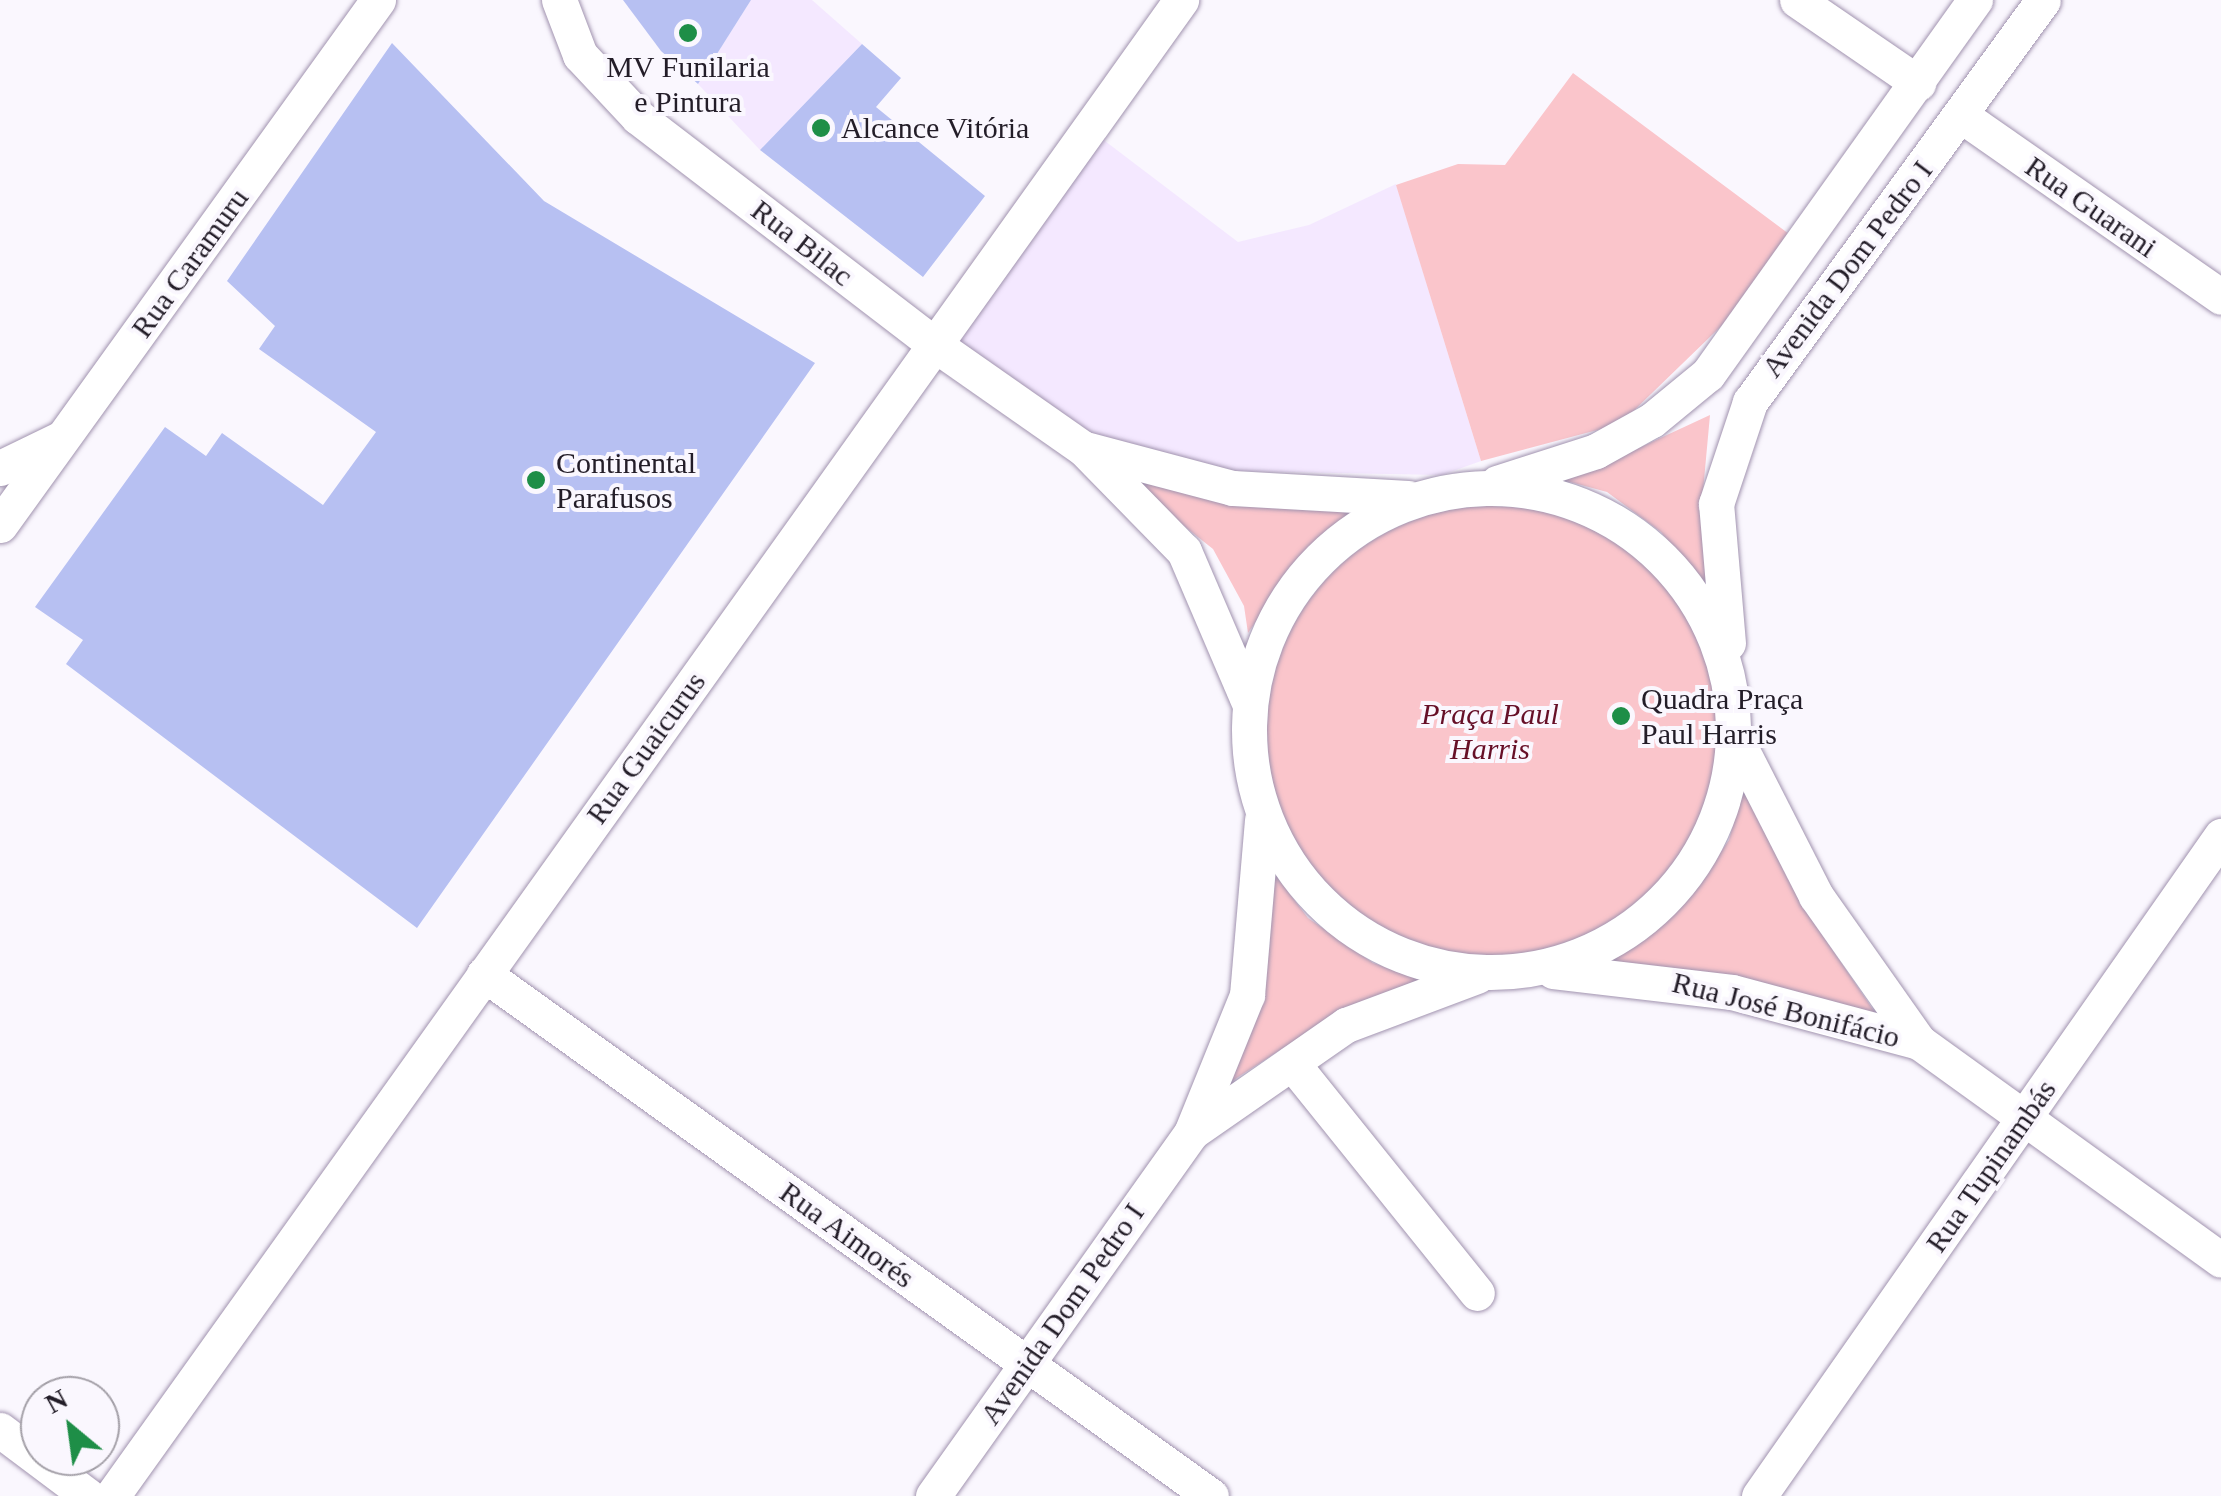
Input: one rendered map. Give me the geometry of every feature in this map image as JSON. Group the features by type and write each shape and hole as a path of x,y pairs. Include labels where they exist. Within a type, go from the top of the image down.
{"street":[{"name":"Rua Caramuru","path":"0,525 378,0"},
{"name":"Rua Bilac","path":"559,0 580,55 638,117 934,344 1084,449 1184,552 1248,700"},
{"name":"Rua Guaicurus","path":"112,1496 1180,0"},
{"path":"1797,0 1918,83"},
{"name":"Avenida Dom Pedro I","path":"1472,491 1596,451 1652,420 1708,374 1975,0"},
{"name":"Avenida Dom Pedro I","path":"1732,684 1716,504 1729,452 1750,402 1795,333 1962,116 2043,0"},
{"name":"Rua Guarani","path":"1962,116 2221,297"},
{"path":"0,468 66,436"},
{"name":"Rua Bilac","path":"1084,449 1233,488 1424,498"},
{"path":"1522,488 1596,510 1659,552 1706,613 1732,684 1733,760 1712,834 1668,897 1608,944 1534,970 1440,969 1385,951 1322,908 1276,848 1250,766 1248,700 1270,626 1313,563 1374,516 1424,498 1472,491 1522,488"},
{"name":"Rua José Bonifácio","path":"1732,732 1816,896 1918,1042 2221,1260"},
{"name":"Avenida Dom Pedro I","path":"933,1496 1191,1132 1247,995 1262,810"},
{"name":"Rua Tupinambás","path":"1759,1496 2221,836"},
{"name":"Rua José Bonifácio","path":"1534,970 1732,992 1918,1042"},
{"name":"Avenida Dom Pedro I","path":"1191,1132 1346,1025 1490,971"},
{"name":"Rua Aimorés","path":"484,974 1211,1496"},
{"path":"1292,1062 1477,1293"},
{"path":"0,1430 88,1496"}],"shaded area":[{"path":"751,0 812,0 862,44 760,150 698,84"},
{"path":"1101,138 1238,242 1309,225 1396,184 1481,461 1442,475 1228,471 1080,437 951,342"}],"green space":[{"path":"1573,73 1793,237 1744,304 1620,424 1481,461 1396,185 1458,164 1505,165"},
{"path":"1710,415 1701,513 1708,593 1661,532 1607,492 1548,476 1626,454"},
{"path":"1125,479 1199,496 1359,507 1289,573 1248,633 1244,606 1213,549"},
{"name":"Praça Paul Harris","path":"1492,506 1536,510 1578,523 1617,544 1651,572 1679,606 1700,645 1713,687 1717,731 1713,775 1700,817 1679,856 1651,890 1617,918 1578,939 1536,952 1492,956 1448,952 1406,939 1367,918 1333,890 1305,856 1284,817 1271,775 1267,731 1271,687 1284,645 1305,606 1333,572 1367,544 1406,523 1448,510"},
{"path":"1747,772 1802,905 1876,1014 1600,962 1691,895 1729,840"},
{"path":"1270,868 1308,918 1373,963 1428,981 1339,1012 1232,1081 1260,1007 1270,944"}],"building":[{"name":"MV Funilaria e Pintura","path":"623,0 751,0 698,84 661,51"},
{"name":"Continental Parafusos","path":"392,43 544,201 815,363 417,928 66,664 83,640 35,607 165,427 206,456 222,433 323,505 376,432 259,349 275,326 227,281"},
{"path":"862,44 901,78 876,107 985,196 923,277 760,150"}],"place":[{"name":"MV Funilaria e Pintura","path":"688,33"},
{"name":"Alcance Vitória","path":"821,128"},
{"name":"Continental Parafusos","path":"536,480"},
{"name":"Quadra Praça Paul Harris","path":"1621,716"}]}
